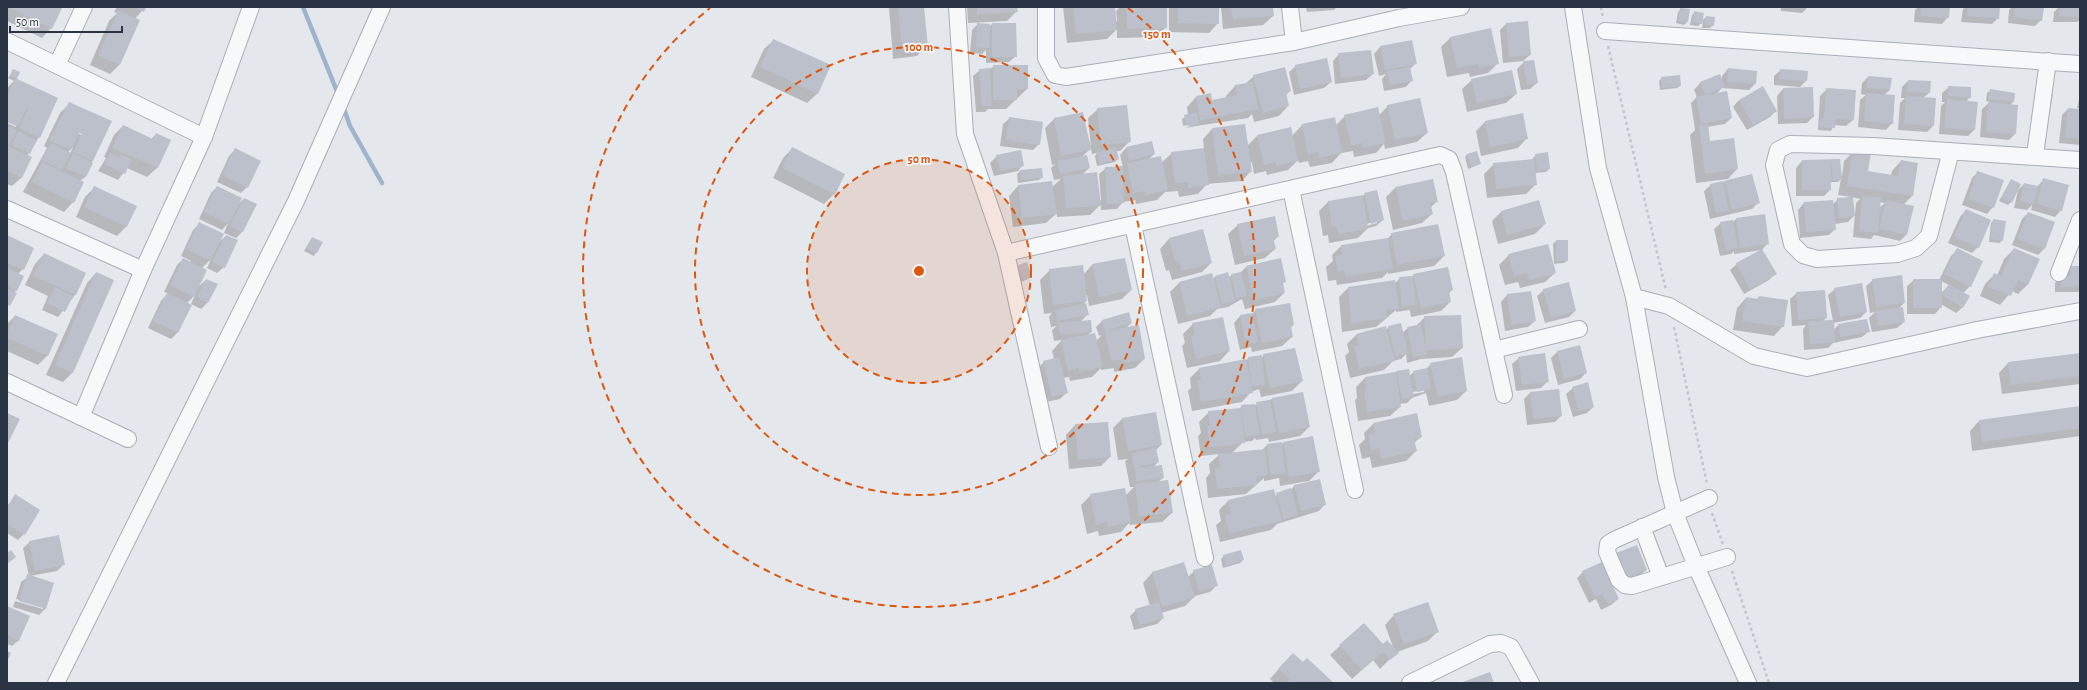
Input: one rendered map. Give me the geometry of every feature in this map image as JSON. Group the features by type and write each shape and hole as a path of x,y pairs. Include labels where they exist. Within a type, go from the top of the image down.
{"street":[{"path":"57,66 84,7"},
{"path":"81,417 143,270 204,137 251,7"},
{"path":"56,683 296,201 382,7"},
{"path":"957,7 965,134 1006,253 1049,447"},
{"path":"1046,7 1046,58 1055,75 1066,77 1294,42 1439,9 1461,7"},
{"path":"1290,7 1294,42"},
{"path":"1573,7 1598,168 1634,297 1666,477 1675,513 1696,566 1748,683"},
{"path":"1605,31 2080,64"},
{"path":"7,41 204,137"},
{"path":"2035,155 2048,61"},
{"path":"1951,151 1929,236 1916,248 1897,254 1817,259 1803,256 1792,244 1774,165 1778,150 1790,144 1874,146 2035,155 2080,160"},
{"path":"1006,253 1440,156 1449,159 1454,172 1504,395"},
{"path":"1291,189 1355,490"},
{"path":"7,209 143,270"},
{"path":"2059,273 2080,220"},
{"path":"1133,225 1205,558"},
{"path":"1634,297 1669,306 1754,356 1807,368 1977,330 2080,311"},
{"path":"1494,350 1579,329"},
{"path":"7,382 128,439"},
{"path":"1709,498 1614,540 1608,544 1607,552 1619,580 1625,585 1632,586 1727,557"},
{"path":"1642,527 1662,577"},
{"path":"1410,683 1490,644 1501,643 1511,646 1531,683"}],"path":[{"path":"1605,31 1669,306 1712,514 1769,683"}],"building":[{"path":"7,7 60,7 62,8 52,29"},
{"path":"133,7 146,7 144,12"},
{"path":"898,7 924,7 928,47 902,50"},
{"path":"977,7 1017,7 1018,12 977,14"},
{"path":"1073,7 1115,7 1117,30 1076,34"},
{"path":"1126,7 1167,7 1167,28 1127,29"},
{"path":"1178,7 1219,7 1219,24 1178,23"},
{"path":"1231,7 1273,7 1274,16 1233,20"},
{"path":"1921,7 1950,7 1949,18 1920,16"},
{"path":"1968,7 2000,7 1999,19 1967,16"},
{"path":"2015,7 2044,7 2042,21 2013,17"},
{"path":"2060,7 2080,7 2080,17 2059,16"},
{"path":"1680,8 1690,9 1688,22 1678,21"},
{"path":"118,11 140,20 120,65 98,56"},
{"path":"1694,11 1704,13 1702,24 1693,22"},
{"path":"1706,16 1715,17 1714,26 1705,25"},
{"path":"1528,21 1531,55 1509,57 1506,23"},
{"path":"977,23 990,24 989,48 976,47"},
{"path":"992,23 1016,23 1017,57 992,57"},
{"path":"1491,28 1499,64 1479,68 1478,64 1457,68 1450,37"},
{"path":"773,39 831,65 818,94 760,67"},
{"path":"1412,40 1417,64 1385,70 1380,46"},
{"path":"1371,50 1374,74 1341,78 1338,53"},
{"path":"1327,58 1332,82 1300,89 1295,65"},
{"path":"1534,60 1538,83 1527,85 1523,61"},
{"path":"993,65 1028,65 1028,89 1017,89 1017,100 993,100"},
{"path":"1285,67 1291,91 1286,93 1289,106 1263,113 1253,75"},
{"path":"1410,67 1413,81 1390,85 1387,71"},
{"path":"990,68 992,106 982,106 979,69"},
{"path":"1728,68 1757,71 1756,84 1727,82"},
{"path":"13,69 20,72 17,79 58,98 40,138 19,128 28,109 26,109 18,127 7,122 7,96 16,78 10,75"},
{"path":"1780,69 1808,71 1807,81 1779,79"},
{"path":"1512,70 1517,94 1477,103 1471,79"},
{"path":"1720,74 1725,87 1705,95 1700,82"},
{"path":"1680,75 1681,86 1662,88 1661,77"},
{"path":"1868,76 1892,78 1890,90 1867,88"},
{"path":"1908,80 1931,81 1930,93 1907,92"},
{"path":"1253,82 1258,109 1200,120 1196,96 1211,93 1212,100 1237,95 1235,85"},
{"path":"1763,86 1777,111 1753,125 1739,100"},
{"path":"1948,86 1971,87 1971,98 1948,96"},
{"path":"1813,87 1814,117 1784,119 1783,88"},
{"path":"1826,88 1856,90 1854,120 1836,119 1835,128 1820,127 1821,118 1834,119 1824,118"},
{"path":"1990,89 2015,93 2014,102 1988,99"},
{"path":"1727,91 1732,118 1701,124 1696,96"},
{"path":"1866,93 1895,95 1893,124 1864,121"},
{"path":"2046,93 2053,94 2051,105 2044,104"},
{"path":"1906,96 1936,98 1934,126 1904,124"},
{"path":"1420,98 1428,133 1395,140 1387,105"},
{"path":"1947,99 1978,102 1975,130 1944,128"},
{"path":"69,102 112,121 93,161 73,152 82,134 79,133 71,150 49,140"},
{"path":"1988,102 2018,105 2016,134 1986,132"},
{"path":"1127,105 1131,142 1101,145 1097,108"},
{"path":"1378,107 1386,143 1364,148 1362,143 1351,145 1344,115"},
{"path":"2068,108 2080,109 2080,139 2065,137"},
{"path":"1083,112 1091,150 1061,156 1054,118"},
{"path":"1197,112 1199,124 1187,126 1184,115"},
{"path":"1523,113 1528,139 1490,147 1485,121"},
{"path":"1009,117 1043,122 1040,145 1006,140"},
{"path":"1335,117 1342,153 1319,158 1318,152 1308,155 1302,124"},
{"path":"1245,124 1252,172 1218,175 1212,128"},
{"path":"1708,124 1710,141 1734,138 1738,169 1705,174 1699,125"},
{"path":"123,125 153,139 156,133 171,140 158,168 112,148"},
{"path":"7,126 17,130 9,145 7,144"},
{"path":"1291,127 1298,161 1276,166 1276,162 1264,165 1257,135"},
{"path":"18,131 37,140 30,154 11,145"},
{"path":"1152,141 1155,154 1129,161 1126,147"},
{"path":"51,143 71,153 62,170 42,160"},
{"path":"7,146 32,157 22,178 7,170"},
{"path":"792,147 845,174 835,195 782,168"},
{"path":"1116,147 1119,159 1100,164 1097,152"},
{"path":"235,148 261,161 248,188 222,175"},
{"path":"1204,148 1209,185 1188,188 1188,182 1175,183 1171,152"},
{"path":"1021,150 1024,166 1000,171 996,155"},
{"path":"1853,150 1871,153 1868,171 1898,176 1901,160 1918,163 1913,196 1847,186"},
{"path":"1477,151 1481,164 1471,167 1467,154"},
{"path":"1548,152 1550,169 1537,171 1535,154"},
{"path":"73,153 93,163 86,177 66,168"},
{"path":"110,153 119,157 121,154 132,159 125,174 104,164"},
{"path":"1087,155 1090,168 1060,174 1057,161"},
{"path":"1161,156 1168,190 1145,195 1145,191 1133,193 1127,163"},
{"path":"1534,159 1537,185 1496,189 1493,163"},
{"path":"1840,159 1842,179 1833,180 1831,162 1831,190 1802,190 1802,160"},
{"path":"42,162 84,182 74,203 32,182"},
{"path":"1123,166 1124,203 1107,204 1105,167"},
{"path":"1042,168 1043,178 1021,180 1020,170"},
{"path":"1977,171 2004,180 1994,208 1968,199"},
{"path":"1097,172 1101,206 1066,208 1063,176"},
{"path":"1752,174 1760,203 1732,210 1724,181"},
{"path":"2043,178 2069,185 2062,211 2037,204"},
{"path":"1433,179 1438,202 1430,203 1433,214 1403,221 1395,187"},
{"path":"2011,179 2021,184 2012,203 2001,198"},
{"path":"1052,181 1057,214 1022,218 1018,185"},
{"path":"1723,181 1729,211 1716,213 1710,184"},
{"path":"2024,183 2038,186 2034,204 2020,201"},
{"path":"94,186 137,206 127,227 84,207"},
{"path":"217,186 242,198 229,224 204,212"},
{"path":"1377,190 1384,220 1371,224 1364,193"},
{"path":"1363,195 1368,229 1339,234 1337,227 1332,227 1328,201"},
{"path":"1862,196 1881,197 1878,233 1859,231"},
{"path":"1853,197 1855,216 1839,218 1837,198"},
{"path":"244,198 257,204 243,232 230,226"},
{"path":"1539,200 1546,224 1507,235 1501,211"},
{"path":"1833,200 1836,230 1806,232 1804,202"},
{"path":"1886,200 1914,206 1907,235 1879,229"},
{"path":"1966,209 1991,220 1979,248 1954,237"},
{"path":"2028,212 2055,222 2045,249 2017,239"},
{"path":"1765,214 1769,244 1740,248 1736,218"},
{"path":"1275,216 1279,237 1273,238 1276,249 1244,256 1237,224"},
{"path":"1993,219 2006,221 2003,241 1991,239"},
{"path":"1733,220 1738,248 1726,251 1720,222"},
{"path":"199,222 224,234 210,261 186,249"},
{"path":"1438,224 1445,256 1397,265 1391,233"},
{"path":"1203,229 1212,263 1181,271 1179,261 1175,262 1169,238"},
{"path":"7,235 34,248 24,270 7,263"},
{"path":"226,235 238,240 225,268 212,262"},
{"path":"312,237 323,242 317,253 306,248"},
{"path":"1388,238 1393,269 1346,276 1345,271 1338,272 1335,256 1342,255 1341,245"},
{"path":"1556,240 1568,240 1568,261 1556,261"},
{"path":"1548,244 1556,273 1529,280 1527,273 1514,276 1508,254"},
{"path":"1957,248 1983,261 1971,287 1944,274"},
{"path":"2014,248 2040,259 2028,285 2018,280 2011,296 1988,287 1994,273 2001,276"},
{"path":"1762,249 1777,274 1750,289 1736,263"},
{"path":"44,253 86,273 76,295 33,276"},
{"path":"183,258 207,270 194,297 170,285"},
{"path":"1125,258 1132,290 1099,297 1092,264"},
{"path":"1281,258 1286,282 1283,283 1285,293 1254,300 1246,266"},
{"path":"1027,262 1032,277 1023,280 1018,265"},
{"path":"1083,265 1087,301 1053,305 1049,269"},
{"path":"2070,266 2080,266 2080,286 2061,287 2061,276 2070,276"},
{"path":"1448,267 1453,290 1449,291 1451,302 1421,308 1413,274"},
{"path":"7,268 24,276 17,291 7,286"},
{"path":"96,272 114,280 73,373 55,365"},
{"path":"1228,272 1235,301 1222,304 1215,276"},
{"path":"1241,272 1247,296 1236,298 1231,274"},
{"path":"1212,273 1221,307 1187,316 1179,282"},
{"path":"1902,275 1905,303 1876,307 1872,279"},
{"path":"1413,276 1416,305 1402,307 1399,277"},
{"path":"206,279 218,284 208,303 197,297"},
{"path":"1913,279 1942,279 1942,308 1913,308"},
{"path":"1395,280 1399,309 1385,310 1387,318 1351,323 1348,287"},
{"path":"1569,282 1576,311 1551,318 1543,289"},
{"path":"1862,283 1867,312 1840,317 1834,288"},
{"path":"1949,284 1970,296 1963,308 1942,295"},
{"path":"55,287 73,296 65,312 47,303"},
{"path":"7,289 17,293 10,306 7,304"},
{"path":"1825,290 1827,318 1798,320 1796,292"},
{"path":"1531,291 1536,321 1511,325 1507,294"},
{"path":"167,293 192,305 178,333 153,321"},
{"path":"1759,296 1788,300 1784,327 1742,321 1746,297 1758,299"},
{"path":"1086,303 1089,315 1057,321 1055,310"},
{"path":"1290,303 1294,325 1291,326 1293,337 1262,343 1255,309"},
{"path":"1903,307 1905,322 1878,326 1875,311"},
{"path":"1129,312 1132,323 1105,331 1102,320"},
{"path":"1252,313 1258,342 1246,344 1240,315"},
{"path":"15,315 58,334 48,356 7,338 7,333"},
{"path":"1461,315 1463,348 1426,350 1424,316"},
{"path":"1223,317 1230,351 1196,359 1191,336 1195,335 1192,323"},
{"path":"1867,319 1870,332 1840,337 1838,324"},
{"path":"1091,320 1092,332 1060,335 1058,323"},
{"path":"1834,320 1835,342 1810,344 1808,321"},
{"path":"1401,323 1408,353 1395,356 1388,326"},
{"path":"1421,324 1427,355 1413,357 1407,327"},
{"path":"1139,325 1145,359 1124,363 1123,359 1111,361 1105,331"},
{"path":"1386,326 1395,361 1359,369 1354,346 1359,345 1356,334"},
{"path":"1095,333 1103,367 1079,372 1079,368 1068,371 1061,340"},
{"path":"1580,345 1587,373 1564,379 1557,351"},
{"path":"1295,348 1303,381 1270,388 1263,354"},
{"path":"1545,353 1549,382 1522,385 1518,357"},
{"path":"2080,353 2080,376 2011,385 2008,362"},
{"path":"1262,355 1265,385 1251,386 1253,393 1201,402 1197,380 1201,380 1199,368 1246,359 1251,384 1248,357"},
{"path":"1059,357 1068,393 1052,397 1043,361"},
{"path":"1462,357 1467,391 1438,397 1430,363"},
{"path":"1427,368 1431,389 1417,392 1413,371"},
{"path":"1409,369 1414,397 1402,399 1396,371"},
{"path":"1396,372 1401,407 1367,412 1364,390 1366,390 1365,377"},
{"path":"1588,382 1594,407 1579,411 1572,387"},
{"path":"1559,389 1562,416 1533,419 1530,392"},
{"path":"1303,392 1310,427 1279,433 1272,398"},
{"path":"1270,400 1276,432 1262,435 1256,402"},
{"path":"1255,404 1260,435 1245,437 1241,405"},
{"path":"2080,406 2080,428 1982,442 1979,420"},
{"path":"1241,408 1245,443 1210,447 1207,425 1210,425 1208,411"},
{"path":"1156,412 1162,445 1128,451 1122,418"},
{"path":"7,413 20,419 7,445"},
{"path":"1417,413 1422,437 1414,439 1417,451 1381,459 1379,448 1371,450 1368,434 1375,433 1373,423"},
{"path":"1108,422 1111,457 1078,460 1075,424"},
{"path":"1313,436 1320,472 1289,477 1283,442"},
{"path":"1282,442 1285,473 1270,475 1267,444"},
{"path":"1156,448 1159,462 1134,468 1131,454"},
{"path":"1265,449 1268,475 1256,477 1257,485 1217,489 1215,468 1220,467 1218,454"},
{"path":"1162,465 1164,478 1136,481 1135,468"},
{"path":"1320,479 1326,505 1301,511 1294,485"},
{"path":"1168,480 1173,513 1139,516 1135,484"},
{"path":"1125,488 1131,522 1108,527 1107,522 1096,525 1090,494"},
{"path":"1291,488 1298,515 1284,519 1276,493"},
{"path":"1274,489 1282,521 1229,533 1225,515 1231,514 1228,500"},
{"path":"15,494 40,510 25,535 7,524 7,508"},
{"path":"59,535 65,565 35,571 29,541"},
{"path":"1637,545 1647,570 1626,578 1616,553"},
{"path":"11,550 16,557 7,564 7,553"},
{"path":"1241,550 1244,560 1226,566 1223,555"},
{"path":"1184,562 1195,597 1162,607 1152,572"},
{"path":"1602,562 1619,599 1608,604 1602,594 1595,597 1582,571"},
{"path":"1212,565 1218,586 1199,591 1193,570"},
{"path":"27,574 54,583 46,609 19,601"},
{"path":"1159,602 1164,618 1140,625 1135,609"},
{"path":"1428,602 1439,632 1404,644 1393,614"},
{"path":"7,606 30,616 19,641 7,635"},
{"path":"1364,623 1383,644 1387,640 1399,653 1390,660 1383,652 1362,670 1339,645"},
{"path":"7,651 11,653 7,662"},
{"path":"1293,653 1303,662 1307,658 1334,683 1286,683 1290,679 1278,669"},
{"path":"1490,672 1494,683 1460,683"}],"waterway":[{"path":"303,7 338,94"},
{"path":"343,106 350,126 382,183"}]}
